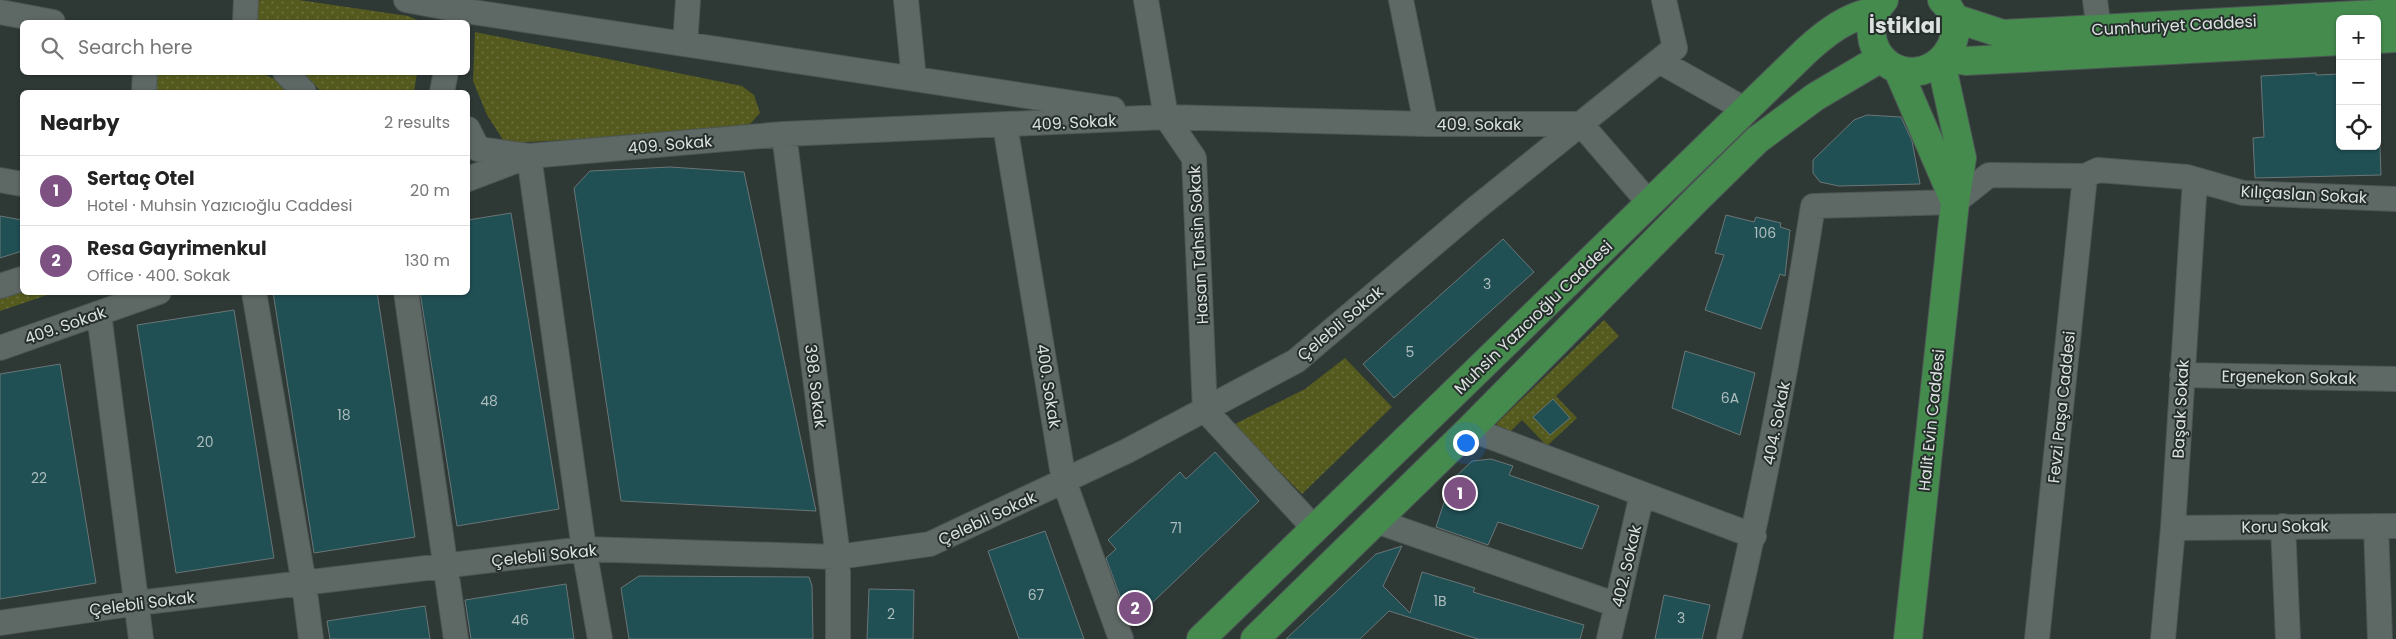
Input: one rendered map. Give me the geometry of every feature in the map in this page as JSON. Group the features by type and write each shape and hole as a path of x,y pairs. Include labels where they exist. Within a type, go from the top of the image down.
{"main road":[{"name":"Halit Evin Caddesi","path":"1879,5 1871,23 1874,47 1890,64 1955,202"},
{"name":"Muhsin Yazıcıoğlu Caddesi","path":"1200,639 1827,32 1844,20 1879,5"},
{"name":"Cumhuriyet Caddesi","path":"1948,9 2003,34 2396,13"},
{"path":"1890,64 1921,72 1943,60 1955,39 1948,9"},
{"path":"2381,39 2396,38"},
{"name":"Cumhuriyet Caddesi","path":"1943,60 1966,61 2336,42"},
{"name":"Halit Evin Caddesi","path":"1908,639 1955,202 1962,158 1943,60"},
{"name":"Muhsin Yazıcıoğlu Caddesi","path":"1255,639 1470,429 1696,199 1757,140 1815,97 1890,64"}],"street":[{"path":"245,20 246,0"},
{"path":"406,0 458,14 685,44 1166,118"},
{"path":"685,44 688,0"},
{"path":"906,0 914,79"},
{"name":"Hasan Tahsin Sokak","path":"1146,0 1166,118 1194,158 1205,410"},
{"path":"1401,0 1426,124"},
{"name":"Çelebli Sokak","path":"0,623 138,603 584,549 838,557 930,544 1064,481 1205,410 1296,361 1475,209 1676,48 1664,0"},
{"path":"2095,0 2099,30"},
{"path":"0,12 42,20"},
{"path":"1659,61 1746,110"},
{"path":"144,90 145,75"},
{"path":"288,75 302,90"},
{"path":"442,90 445,75"},
{"path":"457,75 460,90"},
{"name":"409. Sokak","path":"470,178 529,156 784,134 1166,118 1426,124 1581,124"},
{"path":"1581,124 1650,204"},
{"name":"400. Sokak","path":"1005,125 1064,481 1121,639"},
{"path":"470,133 478,149 529,156 584,549 600,639"},
{"name":"398. Sokak","path":"784,134 838,557 838,639"},
{"name":"Kılıçaslan Sokak","path":"1955,202 1989,175 2086,176 2098,170 2186,177 2243,193 2396,199"},
{"name":"Fevzi Paşa Caddesi","path":"2037,639 2086,176"},
{"path":"0,180 20,184"},
{"name":"Başak Sokak","path":"2163,639 2173,528 2194,180"},
{"name":"404. Sokak","path":"1729,639 1754,536 1788,364 1813,206 1955,202"},
{"path":"0,286 20,280"},
{"name":"409. Sokak","path":"0,348 146,295"},
{"path":"255,295 304,584 311,639"},
{"path":"406,295 456,639"},
{"path":"98,314 138,603 141,639"},
{"name":"Ergenekon Sokak","path":"2182,375 2396,379"},
{"path":"1205,410 1315,529"},
{"path":"1470,429 1754,536"},
{"name":"402. Sokak","path":"1609,639 1642,494"},
{"path":"1376,521 1617,605"},
{"path":"2283,526 2288,639"},
{"path":"2380,639 2386,526"},
{"name":"Koru Sokak","path":"2173,528 2386,526"}],"green space":[{"path":"260,0 299,0 408,16 417,20 252,20 255,6"},
{"path":"475,32 742,86 754,95 760,113 750,124 677,135 505,143 487,115 473,81"},
{"path":"155,75 265,75 283,83 290,90 151,90 152,79"},
{"path":"305,75 417,75 414,90 318,90"},
{"path":"20,283 20,295 47,295 0,311 0,290"},
{"path":"1604,320 1619,336 1556,396 1577,418 1547,446 1522,420 1505,437 1496,431 1497,423"},
{"path":"1345,358 1392,407 1302,494 1233,425 1305,389"}],"building":[{"path":"2316,73 2316,75 2336,74 2336,150 2380,150 2381,175 2255,178 2253,138 2264,137 2261,76"},
{"path":"1867,115 1901,117 1912,141 1920,184 1839,186 1820,182 1813,173 1813,160 1854,120"},
{"path":"670,167 744,172 816,511 621,501 574,188 590,171"},
{"path":"511,213 559,509 457,526 420,295 470,295 470,220"},
{"path":"1726,215 1754,222 1756,217 1781,223 1780,227 1790,230 1785,276 1780,274 1761,329 1705,310 1724,255 1715,253"},
{"path":"0,216 20,220 20,252 0,258"},
{"path":"1503,239 1534,272 1394,398 1363,364"},
{"path":"273,295 377,295 415,537 314,553"},
{"path":"234,310 274,558 176,573 137,325"},
{"path":"1685,351 1755,373 1740,435 1672,408"},
{"path":"60,364 96,583 0,599 0,374"},
{"path":"1553,399 1570,418 1550,435 1533,417"},
{"path":"1215,452 1259,501 1133,621 1129,621 1106,558 1116,549 1108,540 1180,472 1186,479"},
{"path":"1491,459 1513,466 1509,475 1599,506 1582,549 1498,522 1488,545 1436,527 1451,481 1472,461"},
{"path":"1045,531 1084,639 1019,639 988,551"},
{"path":"1402,546 1383,586 1410,613 1422,572 1475,588 1473,592 1584,625 1580,639 1478,639 1389,611 1360,639 1286,639 1376,554"},
{"path":"639,576 809,577 812,586 813,639 629,639 621,588"},
{"path":"566,584 574,639 471,639 465,600"},
{"path":"869,589 914,590 913,639 867,639"},
{"path":"1664,595 1710,605 1702,639 1655,639"},
{"path":"425,606 430,639 330,639 327,621"}],"place":[{"name":"Sertaç Otel","path":"1460,493"},
{"name":"Resa Gayrimenkul","path":"1135,608"}],"district":[{"name":"İstiklal","path":"1905,26"}]}
